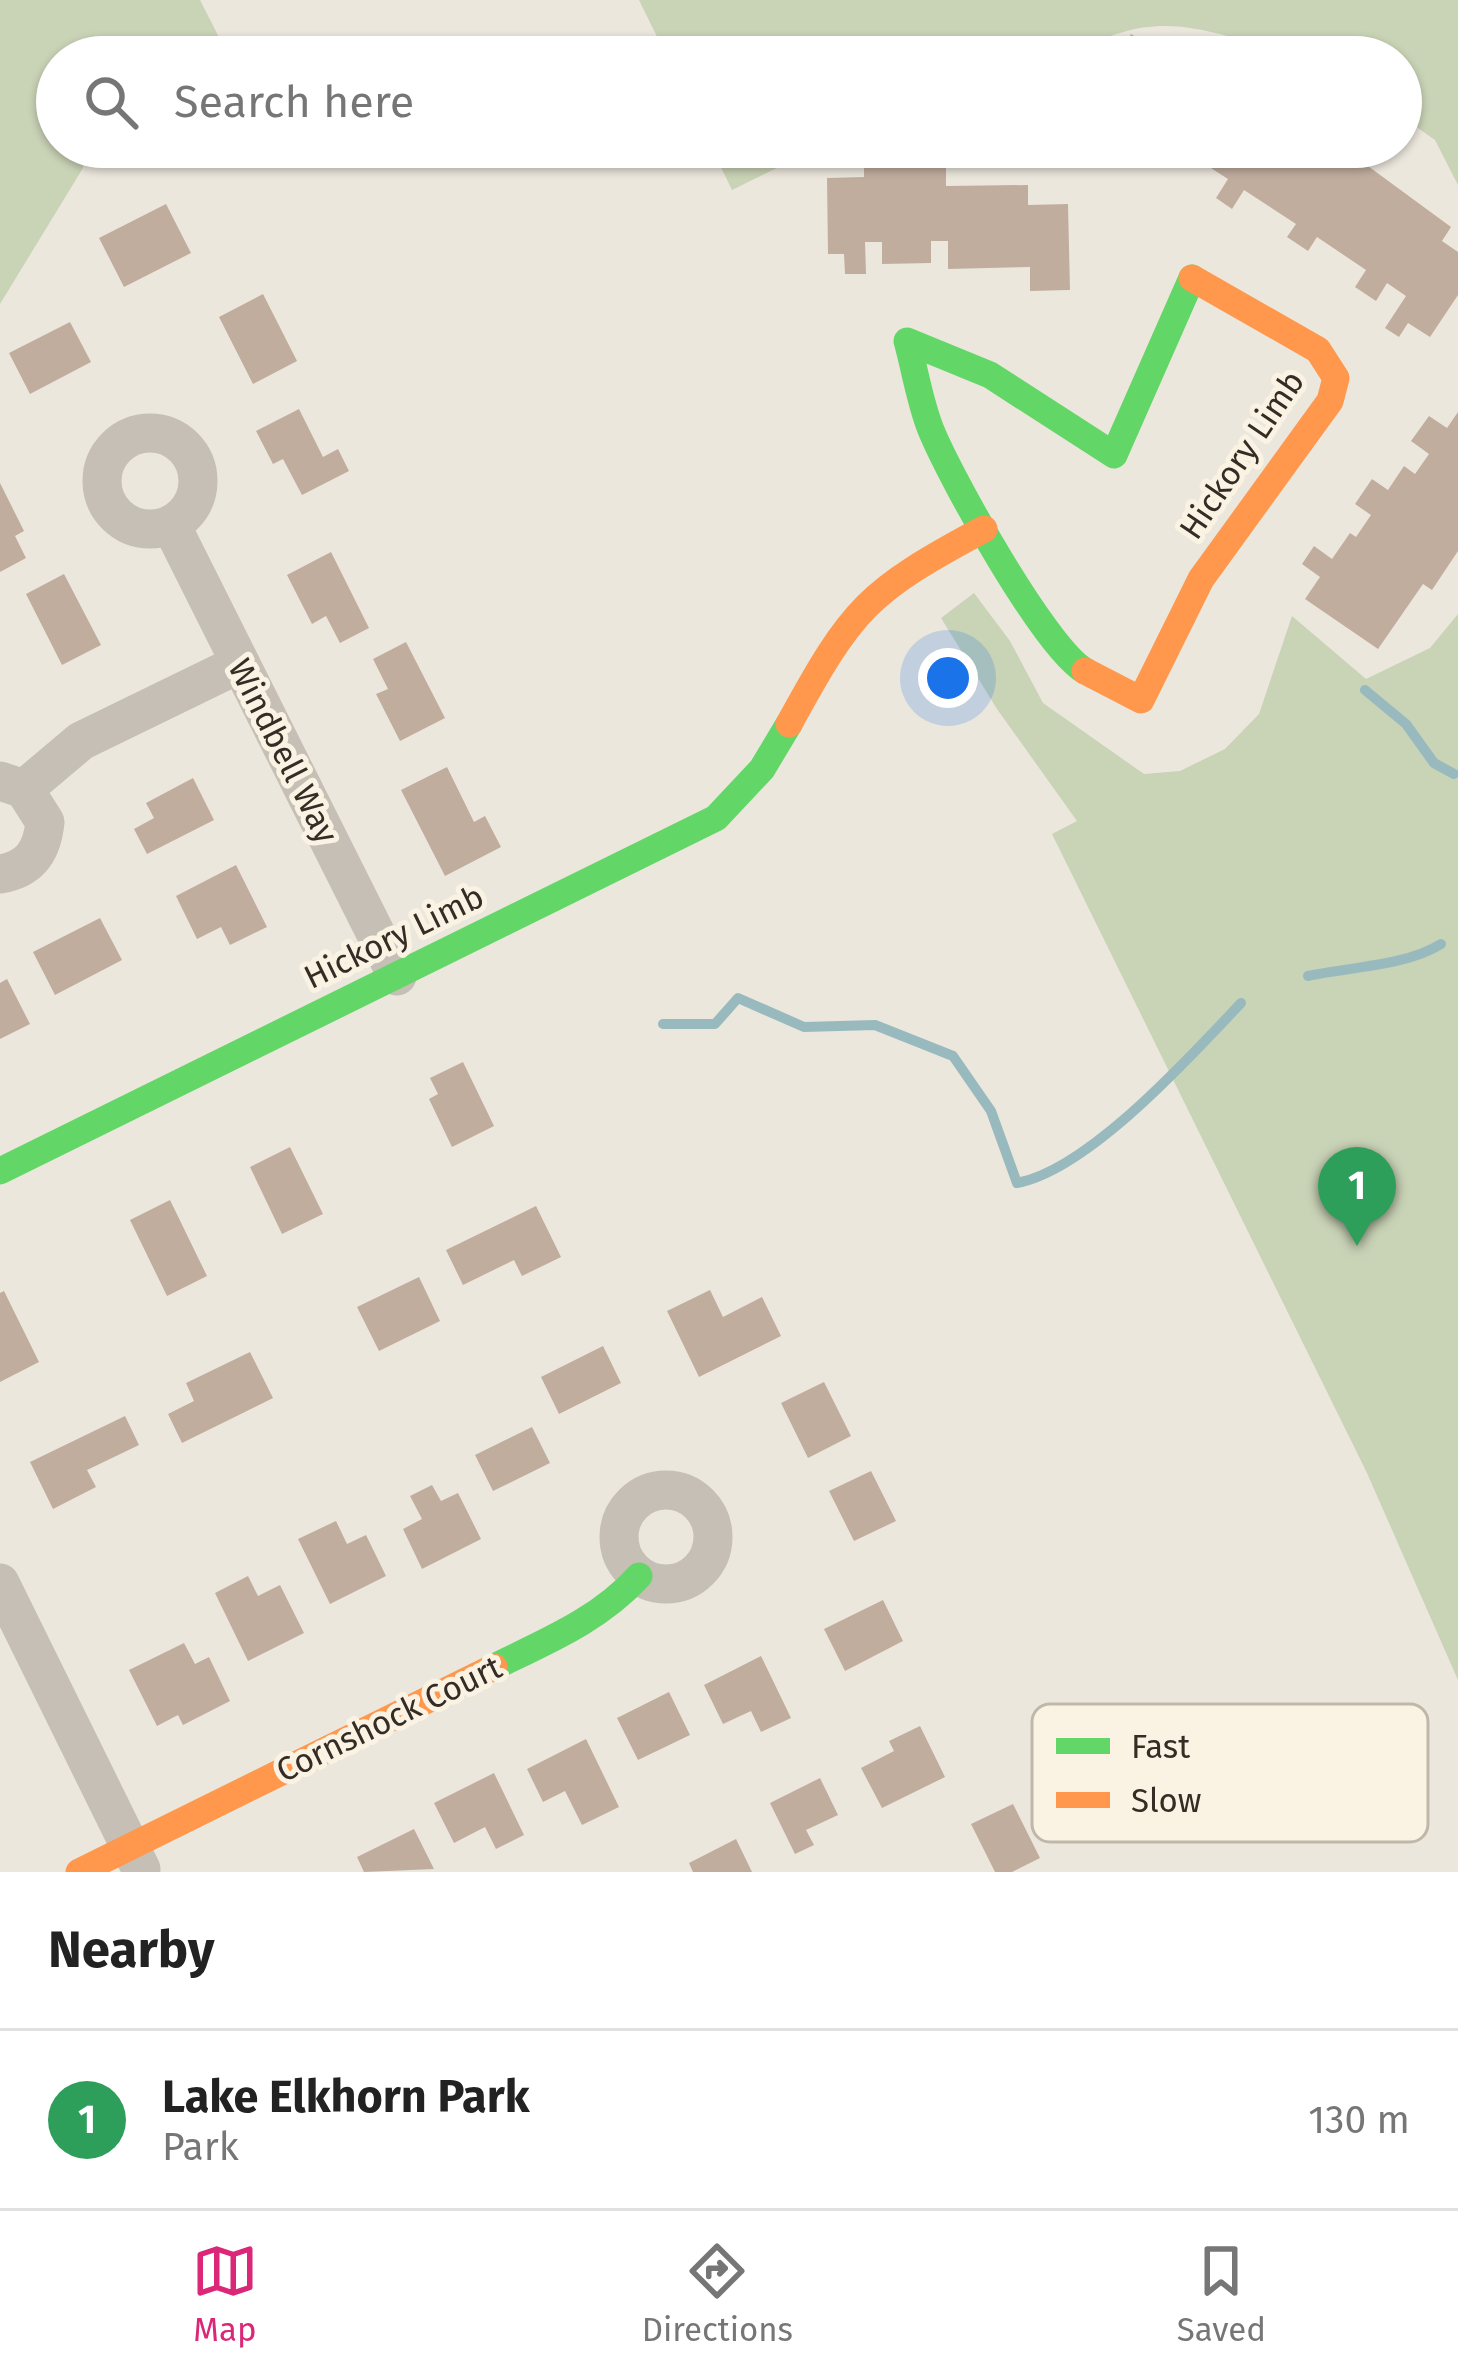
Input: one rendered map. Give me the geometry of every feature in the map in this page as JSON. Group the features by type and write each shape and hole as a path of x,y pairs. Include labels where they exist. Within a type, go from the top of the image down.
{"street":[{"name":"Hickory Limb","path":"1192,278 1264,316 1332,365 1336,378 1330,401 1201,579 1141,700 1078,667 1060,649 984,529 931,430 908,341 954,355 997,376 1114,455 1192,278"},
{"name":"Windbell Way","path":"171,525 397,976"},
{"name":"Hickory Limb","path":"0,1171 716,818 757,782 857,612 902,574 984,529"},
{"path":"0,874 19,869 43,843 45,822 12,785 81,741 239,664"},
{"name":"Cornshock Court","path":"79,1872 136,1860 583,1623 616,1601 639,1576"},
{"path":"0,1583 136,1860"}],"green space":[{"path":"0,0 200,0 218,36 36,36 36,168 83,168 0,304"},
{"path":"639,0 1458,0 1458,185 1435,140 1422,131 1422,36 1227,36 1159,26 1113,36 657,36"},
{"path":"721,168 777,168 732,190"},
{"path":"974,593 1010,641 1043,703 1144,774 1180,771 1225,749 1259,714 1292,616 1366,679 1430,648 1458,614 1458,1680 1367,1473 1052,834 1077,821 997,709 941,618"}],"building":[{"path":"864,168 946,168 946,186 1028,185 1028,205 1068,204 1070,290 1030,291 1030,267 948,269 948,241 931,241 931,263 882,264 882,242 865,242 866,274 845,274 844,254 828,254 827,178 864,177"},
{"path":"1211,168 1371,168 1451,227 1442,241 1458,252 1458,295 1430,337 1408,323 1399,337 1385,328 1406,296 1387,283 1376,301 1355,287 1366,270 1317,237 1308,251 1287,237 1296,224 1244,190 1232,209 1216,198 1228,179"},
{"path":"166,204 191,253 124,287 99,238"},
{"path":"263,294 297,361 253,384 219,317"},
{"path":"70,322 91,362 30,394 9,353"},
{"path":"299,409 323,457 338,449 349,471 302,495 283,459 273,464 256,431"},
{"path":"1458,412 1458,551 1432,590 1423,584 1378,649 1305,599 1320,577 1302,564 1314,546 1332,559 1350,533 1356,537 1371,515 1355,504 1372,479 1388,490 1404,466 1415,474 1429,454 1411,441 1429,416 1447,428"},
{"path":"0,483 24,531 15,536 26,558 0,572"},
{"path":"331,552 369,628 340,643 326,616 312,624 287,575"},
{"path":"64,574 101,645 62,665 26,594"},
{"path":"406,642 445,718 400,741 376,694 388,689 373,659"},
{"path":"447,767 474,822 485,816 501,847 445,876 401,790"},
{"path":"193,778 214,820 147,854 134,829 154,818 146,803"},
{"path":"236,865 267,927 230,945 221,927 197,939 176,896"},
{"path":"100,918 122,960 55,995 33,952"},
{"path":"7,979 30,1024 0,1039 0,983"},
{"path":"463,1062 494,1126 452,1147 429,1099 438,1094 430,1078"},
{"path":"290,1147 323,1214 282,1234 250,1167"},
{"path":"170,1200 207,1276 167,1296 130,1220"},
{"path":"536,1206 561,1257 522,1276 514,1260 463,1285 446,1250"},
{"path":"419,1277 440,1321 379,1351 357,1307"},
{"path":"710,1290 723,1317 762,1297 781,1336 699,1377 667,1311"},
{"path":"4,1291 39,1362 0,1382 0,1293"},
{"path":"603,1346 621,1383 559,1414 541,1377"},
{"path":"250,1352 273,1398 182,1443 168,1414 194,1401 186,1383"},
{"path":"824,1382 851,1436 808,1458 781,1403"},
{"path":"125,1416 139,1445 87,1470 96,1487 53,1509 30,1462"},
{"path":"532,1427 550,1463 493,1491 475,1455"},
{"path":"871,1471 896,1521 854,1541 829,1491"},
{"path":"432,1485 441,1501 458,1493 481,1539 422,1569 403,1529 422,1519 410,1496"},
{"path":"336,1521 347,1544 366,1535 386,1576 330,1604 298,1539"},
{"path":"248,1576 258,1596 280,1585 304,1633 248,1661 215,1593"},
{"path":"883,1600 903,1641 845,1671 824,1629"},
{"path":"184,1643 195,1664 209,1657 230,1701 183,1725 178,1715 157,1726 129,1670"},
{"path":"761,1656 791,1718 761,1732 751,1711 723,1724 704,1685"},
{"path":"669,1692 690,1735 638,1760 617,1718"},
{"path":"920,1726 945,1777 882,1808 861,1768 894,1751 889,1741"},
{"path":"586,1739 619,1807 582,1825 565,1791 543,1802 527,1769"},
{"path":"494,1773 524,1835 496,1849 485,1827 454,1843 434,1803"},
{"path":"820,1778 838,1815 806,1830 814,1845 795,1854 770,1803"},
{"path":"1013,1804 1040,1858 1012,1872 995,1872 971,1824"},
{"path":"414,1829 434,1869 364,1872 357,1857"},
{"path":"736,1839 752,1872 693,1872 689,1863"}],"waterway":[{"path":"1365,690 1406,724 1434,763 1454,774"},
{"path":"1308,976 1395,961 1441,944"},
{"path":"663,1024 715,1024 738,998 804,1027 875,1025 953,1056 991,1111 1017,1183 1045,1174 1106,1135 1241,1003"}],"traffic: fast":[{"path":"1085,671 1024,598 958,485 927,420 907,341 990,375 1114,455 1192,278"},
{"path":"0,1171 716,818 762,769 789,724"},
{"path":"494,1667 590,1617 639,1576"}],"traffic: slow":[{"path":"1085,671 1141,700 1201,579 1330,401 1336,378 1318,350 1192,278"},
{"path":"789,724 830,653 867,606 913,570 984,529"},
{"path":"79,1872 494,1667"}],"place":[{"name":"Lake Elkhorn Park","path":"1357,1246"}]}
